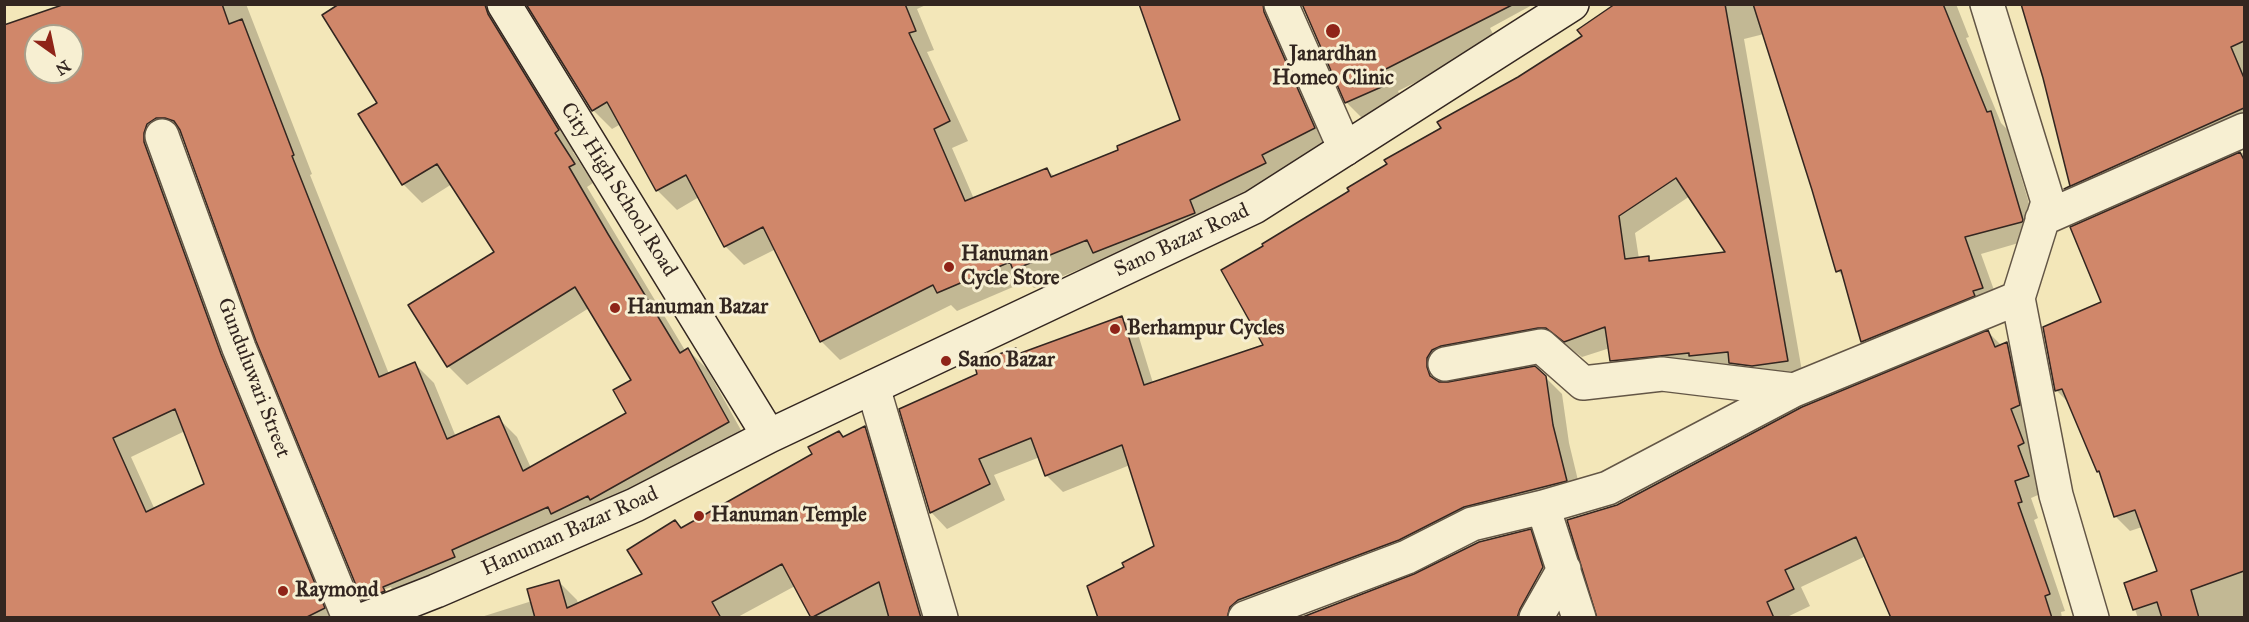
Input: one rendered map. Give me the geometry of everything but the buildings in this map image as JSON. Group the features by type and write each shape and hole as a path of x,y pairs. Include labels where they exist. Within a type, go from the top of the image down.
{"street":[{"name":"City High School Road","path":"504,4 769,436"},
{"path":"1281,4 1345,149"},
{"name":"Sano Bazar Road","path":"769,436 1254,207 1572,4"},
{"path":"1987,4 2048,202 2018,298 2056,495 2092,618"},
{"path":"2042,219 2244,130"},
{"name":"Gunduluwari Street","path":"162,136 239,348 349,618"},
{"path":"1245,618 1407,557 1472,524 1608,488 1794,390 2018,298"},
{"path":"1445,364 1541,346 1583,383 1662,375 1794,390"},
{"path":"873,387 941,618"},
{"name":"Hanuman Bazar Road","path":"367,618 436,591 635,505 769,436"},
{"path":"1543,507 1579,618"},
{"path":"1536,618 1564,569"}],"place":[{"name":"Janardhan Homeo Clinic","path":"1333,31"},
{"name":"Hanuman Cycle Store","path":"949,267"},
{"name":"Hanuman Bazar","path":"615,308"},
{"name":"Berhampur Cycles","path":"1115,329"},
{"name":"Sano Bazar","path":"946,361"},
{"name":"Hanuman Temple","path":"699,516"},
{"name":"Raymond","path":"283,591"}]}
